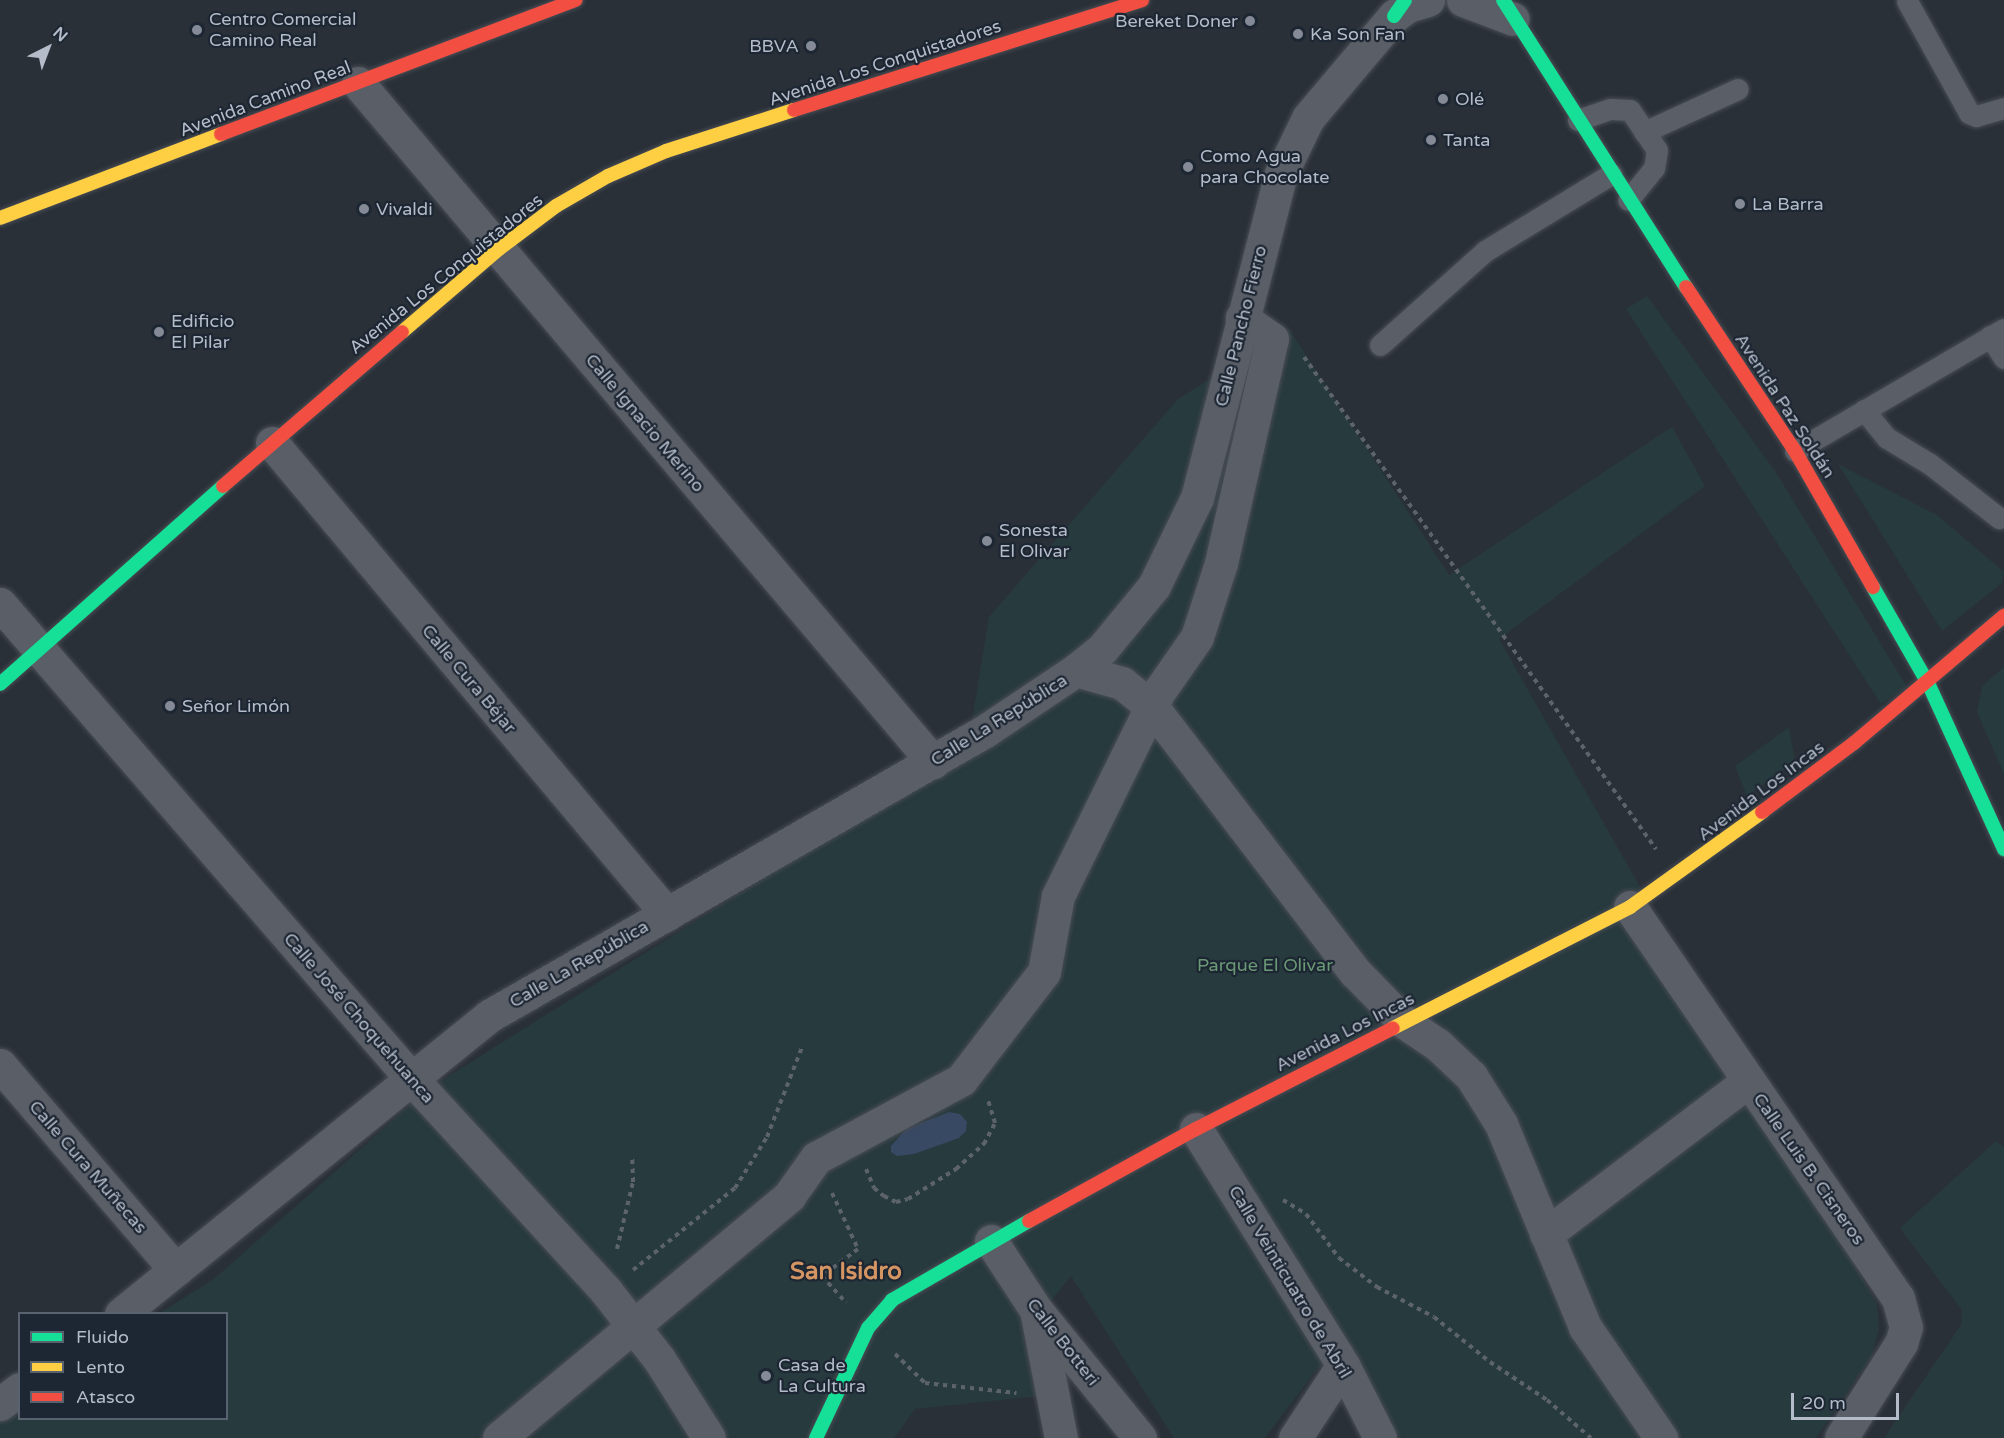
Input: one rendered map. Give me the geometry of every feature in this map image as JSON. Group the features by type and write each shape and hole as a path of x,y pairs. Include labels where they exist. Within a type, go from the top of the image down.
{"street":[{"name":"Avenida Camino Real","path":"0,218 575,0"},
{"name":"Avenida Los Conquistadores","path":"0,684 272,443 499,249 556,206 608,176 666,151 1142,0"},
{"name":"Calle Pancho Fierro","path":"1076,670 1128,621 1154,586 1197,498 1280,176 1308,118 1400,8 1428,0"},
{"path":"1463,0 1508,9"},
{"name":"Avenida Paz Soldán","path":"1508,9 1611,174 1795,451 1928,683 2003,846"},
{"name":"Calle Ignacio Merino","path":"357,83 933,762"},
{"path":"499,1438 789,1196 816,1158 961,1080 1044,972 1058,896 1153,708 1158,693 1197,637 1231,518 1272,339 1242,318"},
{"name":"Calle Cura Béjar","path":"272,443 667,914"},
{"name":"Calle José Choquehuanca","path":"0,604 411,1077 606,1291 633,1324 709,1438"},
{"name":"Avenida Los Incas","path":"816,1438 878,1314 910,1287 1196,1129 1630,907 1676,877 1928,683 2004,616"},
{"path":"1076,670 1122,683 1153,708 1355,972 1404,1022 1457,1060 1485,1096 1501,1124 1585,1327 1661,1438"},
{"name":"Calle La República","path":"124,1312 489,1016 933,762 1076,670"},
{"name":"Calle Luis B. Cisneros","path":"1630,907 1898,1298 1904,1312 1906,1327 1894,1359 1841,1438"},
{"name":"Calle Cura Muñecas","path":"0,1065 176,1270"},
{"path":"1546,1234 1748,1081"},
{"name":"Calle Veinticuatro de Abril","path":"1196,1129 1343,1365 1380,1438"},
{"name":"Calle Botteri","path":"991,1241 1036,1310 1140,1438"},
{"path":"1036,1310 1061,1438"},
{"path":"1295,1438 1343,1365"},
{"path":"0,1404 18,1390"}],"lane":[{"path":"1907,1 1969,113 1977,116 2004,108"},
{"path":"1644,132 1738,89"},
{"path":"1578,120 1621,107 1630,110 1657,150 1657,160 1628,200"},
{"path":"1380,345 1485,251 1611,174"},
{"path":"1795,451 1997,332 2004,358"},
{"path":"1864,410 1887,438 1930,464 1999,518"}],"path":[{"path":"1299,350 1676,877"},
{"path":"606,1291 735,1188 767,1137 802,1047"},
{"path":"869,1130 865,1162 874,1188 896,1202 908,1199 975,1154 992,1133 995,1123 988,1101 961,1080"},
{"path":"606,1291 633,1182 632,1157"},
{"path":"1276,1196 1306,1214 1339,1258 1377,1287 1434,1317 1490,1362 1547,1400 1591,1438"}],"green space":[{"path":"1647,296 1775,471 1907,687 1881,704 1626,309"},
{"name":"Parque El Olivar","path":"1289,329 1449,575 1672,427 1705,486 1499,639 1877,1304 1879,1328 1872,1356 1816,1438 1399,1438 1351,1348 1318,1368 1265,1438 1174,1438 1071,1276 1044,1310 1040,1396 915,1409 894,1438 0,1438 0,1417 18,1405 18,1420 228,1420 228,1312 162,1312 214,1279 428,1089 967,751 989,617 1178,399"},
{"path":"1838,464 1937,515 2004,572 2002,583 1942,631"},
{"path":"2004,667 2004,774 1977,712 1982,686"},
{"path":"1789,727 1795,762 1747,796 1735,766"},
{"path":"1996,1141 2004,1147 2004,1438 1884,1438 1961,1325 1962,1310 1900,1228"}],"water":[{"path":"949,1112 960,1114 967,1122 966,1131 959,1138 914,1154 897,1156 891,1152 891,1146 906,1129"}],"traffic: fast":[{"path":"1394,16 1405,0"},
{"path":"1503,0 1686,287"},
{"path":"0,684 223,486"},
{"path":"1873,587 1928,683 2004,849"},
{"path":"816,1438 868,1328 892,1300 1029,1221"}],"traffic: slow":[{"path":"402,332 499,249 556,206 608,176 666,151 794,110"},
{"path":"0,218 221,134"},
{"path":"1393,1028 1630,907 1762,812"}],"traffic: jam":[{"path":"221,134 575,0"},
{"path":"794,110 1142,0"},
{"path":"1686,287 1795,451 1873,587"},
{"path":"223,486 402,332"},
{"path":"1762,812 1854,743 2004,616"},
{"path":"1029,1221 1196,1129 1393,1028"}],"place":[{"name":"Bereket Doner","path":"1250,21"},
{"name":"Centro Comercial Camino Real","path":"197,30"},
{"name":"Ka Son Fan","path":"1298,34"},
{"name":"BBVA","path":"811,46"},
{"name":"Olé","path":"1443,99"},
{"name":"Tanta","path":"1431,140"},
{"name":"Como Agua para Chocolate","path":"1188,167"},
{"name":"La Barra","path":"1740,204"},
{"name":"Vivaldi","path":"364,209"},
{"name":"Edificio El Pilar","path":"159,332"},
{"name":"Sonesta El Olivar","path":"987,541"},
{"name":"Señor Limón","path":"170,706"},
{"name":"Casa de La Cultura","path":"766,1376"}],"district":[{"name":"San Isidro","path":"846,1272"}]}
